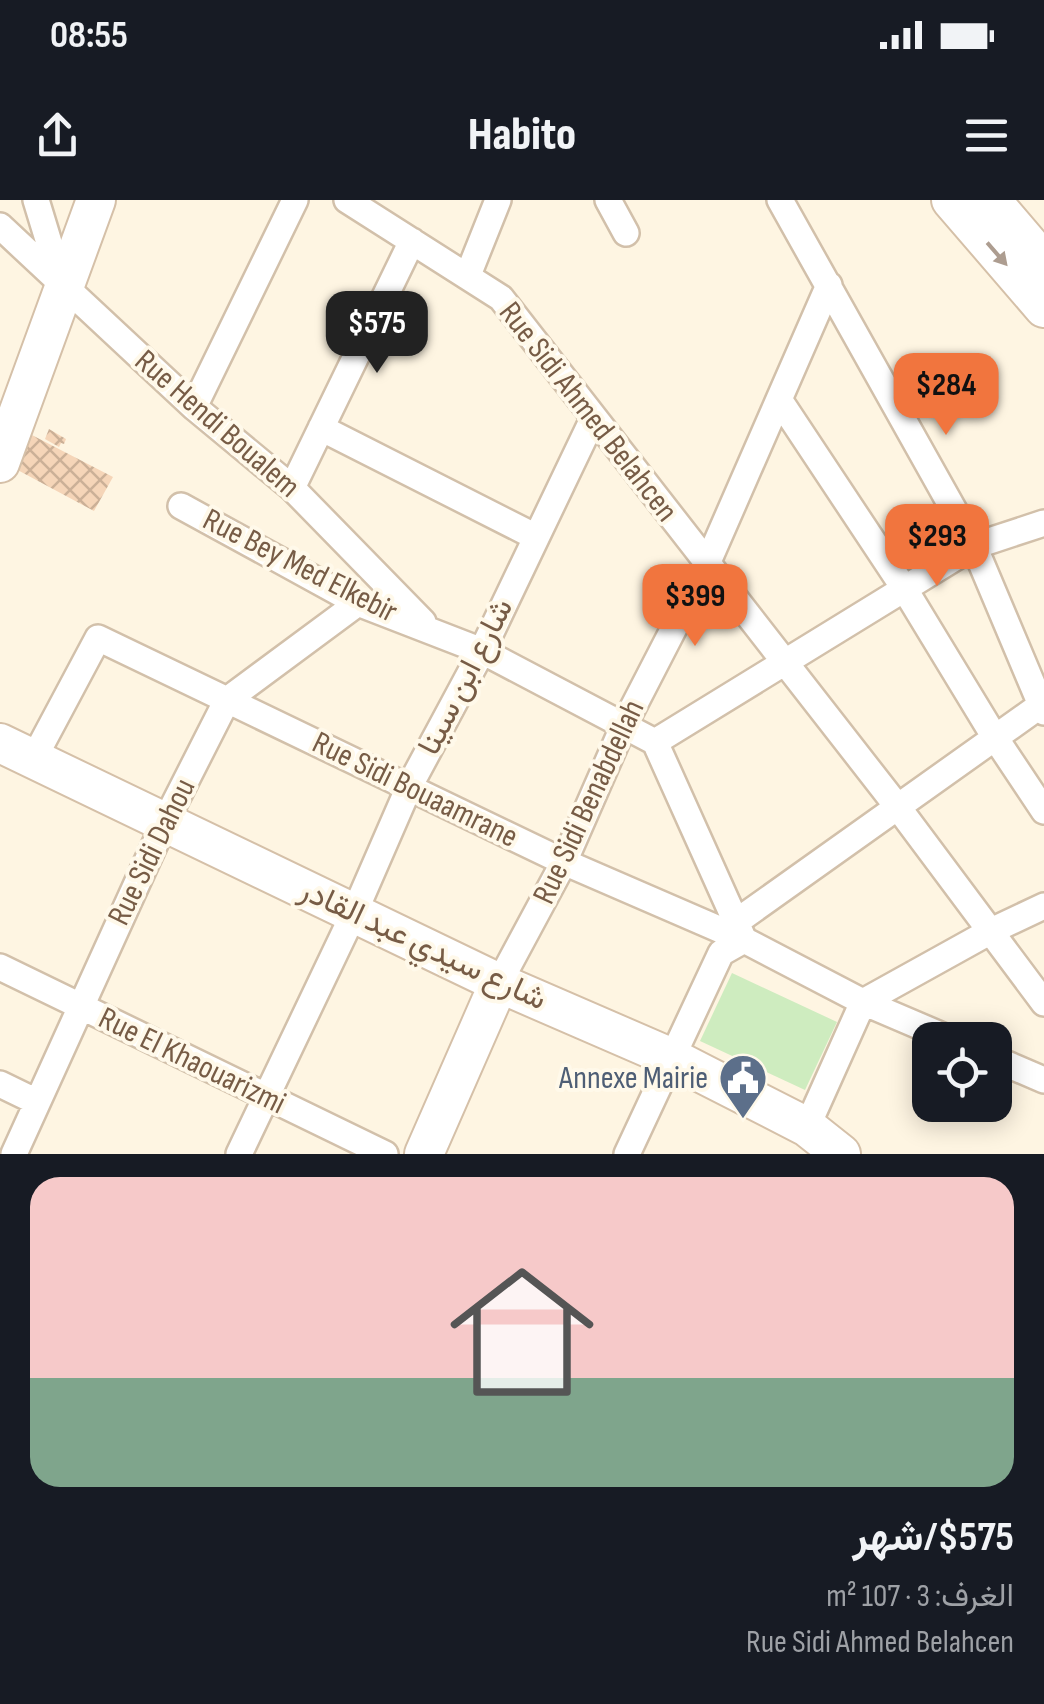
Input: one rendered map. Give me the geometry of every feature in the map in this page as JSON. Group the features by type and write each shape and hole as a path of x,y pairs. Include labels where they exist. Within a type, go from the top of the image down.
{"street":[{"path":"36,200 66,244"},
{"path":"0,463 63,286 66,244 96,200"},
{"path":"194,406 296,200"},
{"path":"468,275 498,200"},
{"path":"608,200 626,233"},
{"path":"626,1154 732,937 897,806 994,736 1042,708 974,546 780,200"},
{"path":"952,200 1044,308"},
{"path":"991,200 1044,262"},
{"name":"Rue Sidi Ahmed Belahcen","path":"363,205 501,298 897,806 1044,1003"},
{"name":"Rue Hendi Boualem","path":"0,226 194,406 292,488 429,628"},
{"path":"292,488 412,241"},
{"name":"Rue Sidi Benabdellah","path":"424,1154 499,983 564,862 624,726 708,564 829,285"},
{"path":"780,402 904,588 1044,811"},
{"name":"شارع ابن سينا","path":"239,1154 355,911 409,787 482,651 593,419"},
{"path":"322,428 536,538"},
{"name":"Rue Bey Med Elkebir","path":"181,506 358,602 482,651 655,742"},
{"path":"732,937 655,742 974,546 1044,522"},
{"name":"Rue Sidi Dahou","path":"14,1154 164,824 228,700 358,602"},
{"name":"Rue Sidi Bouaamrane","path":"17,751 98,638 564,862 912,1023"},
{"name":"شارع سيدي عبد القادر","path":"17,751 499,983 672,1058 807,1128 838,1154"},
{"path":"807,1128 863,1002 1044,906"},
{"name":"Rue El Khaouarizmi","path":"0,967 385,1154"},
{"path":"1012,1066 1044,1080"},
{"path":"0,1084 37,1102"}],"green space":[{"path":"732,973 837,1022 805,1090 700,1041"}],"building":[{"path":"49,429 66,439 64,444 59,447 45,439"},
{"path":"26,432 113,477 94,511 12,467"}],"place":[{"name":"Annexe Mairie","path":"743,1120"}]}
